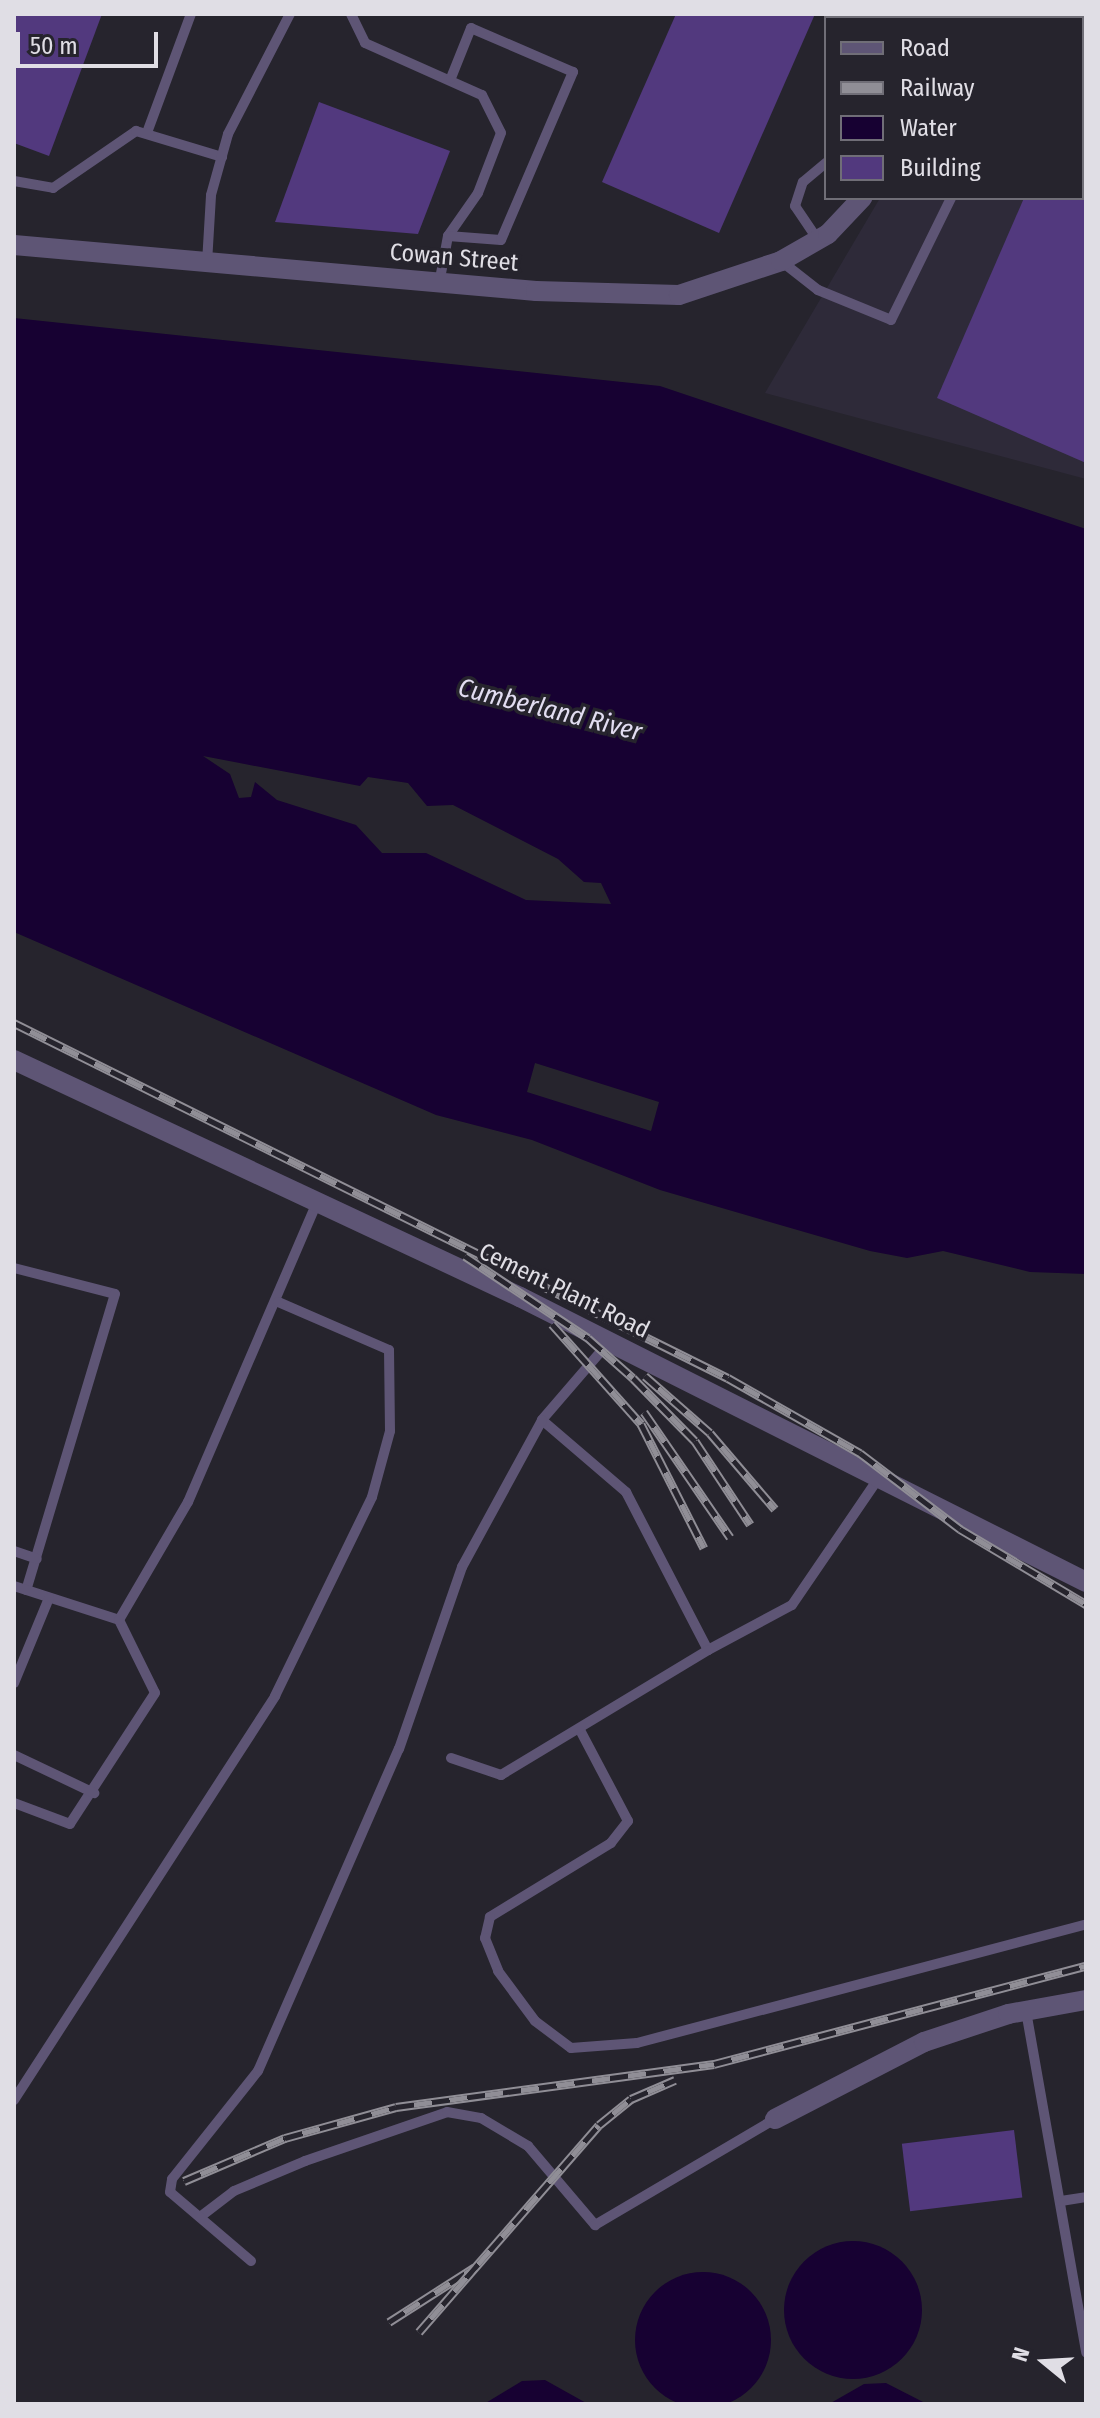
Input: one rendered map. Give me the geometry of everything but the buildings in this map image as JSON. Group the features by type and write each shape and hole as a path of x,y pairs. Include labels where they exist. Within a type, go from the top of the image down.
{"street":[{"name":"Cowan Street","path":"14,245 439,284 679,295 781,261 818,240 860,200"},
{"name":"Cement Plant Road","path":"14,1060 609,1342 881,1475 1086,1582"},
{"path":"775,2119 924,2042 1026,2011 1086,2000"}],"lane":[{"path":"14,181 53,188 148,130 191,14"},
{"path":"207,263 222,157 290,14"},
{"path":"351,14 365,43 451,78 482,95 501,133 478,193 448,236 439,284"},
{"path":"448,236 501,240 573,72 471,28 451,78"},
{"path":"148,130 222,157"},
{"path":"818,240 795,206 803,182 824,165"},
{"path":"781,261 818,290 891,320 950,200"},
{"path":"119,1620 188,1502 278,1302 317,1203"},
{"path":"14,1268 115,1294 26,1590"},
{"path":"14,2100 275,1696 372,1497 390,1431 389,1350 278,1302"},
{"path":"251,2261 170,2192 172,2179 258,2071 399,1749 462,1567 542,1420 609,1342"},
{"path":"542,1420 626,1492 708,1650"},
{"path":"451,1758 501,1775 708,1650 792,1605 881,1475"},
{"path":"14,1551 37,1559"},
{"path":"14,1586 119,1620 155,1693 94,1793 70,1824 14,1803"},
{"path":"14,1683 49,1598"},
{"path":"580,1730 628,1821 611,1843 490,1917 485,1938 498,1971 535,2021 571,2048 637,2043 1086,1924"},
{"path":"14,1755 94,1793"},
{"path":"1026,2011 1086,2353"},
{"path":"200,2217 234,2191 305,2161 447,2112 481,2118 528,2146 595,2225 775,2119"},
{"path":"1061,2201 1086,2197"}],"shaded area":[{"path":"989,14 1086,14 1086,479 765,393 879,200 1084,200 1084,16"}],"water":[{"name":"Cumberland River","path":"14,318 660,386 1086,529 1086,1274 1030,1272 943,1251 907,1258 870,1251 660,1190 532,1140 436,1115 14,932","holes":["203,756 360,786 368,777 408,783 427,806 453,805 558,859 584,882 601,883 611,904 526,900 426,853 382,853 356,825 277,800 255,782 251,797 239,798 230,774","535,1063 659,1102 651,1131 527,1092"]},
{"path":"853,2241 879,2247 901,2262 916,2284 922,2310 916,2336 901,2358 879,2373 853,2379 827,2373 805,2358 790,2336 784,2310 790,2284 805,2262 827,2247"},
{"path":"703,2272 729,2277 751,2292 766,2314 771,2340 766,2366 751,2388 729,2403 703,2408 677,2403 655,2388 640,2366 635,2340 640,2314 655,2292 677,2277"},
{"path":"545,2380 588,2404 484,2404 522,2381"},
{"path":"886,2383 927,2404 829,2404 864,2384"}],"railway":[{"path":"14,1023 728,1378 860,1453 960,1529 1086,1604"},
{"path":"465,1256 588,1338 633,1378 695,1441 750,1524"},
{"path":"552,1324 641,1424 704,1548"},
{"path":"645,1376 710,1433 775,1509"},
{"path":"644,1412 730,1537"},
{"path":"184,2181 285,2138 396,2107 714,2064 1086,1966"},
{"path":"419,2332 599,2125 631,2099 675,2080"},
{"path":"389,2322 475,2267"}]}
